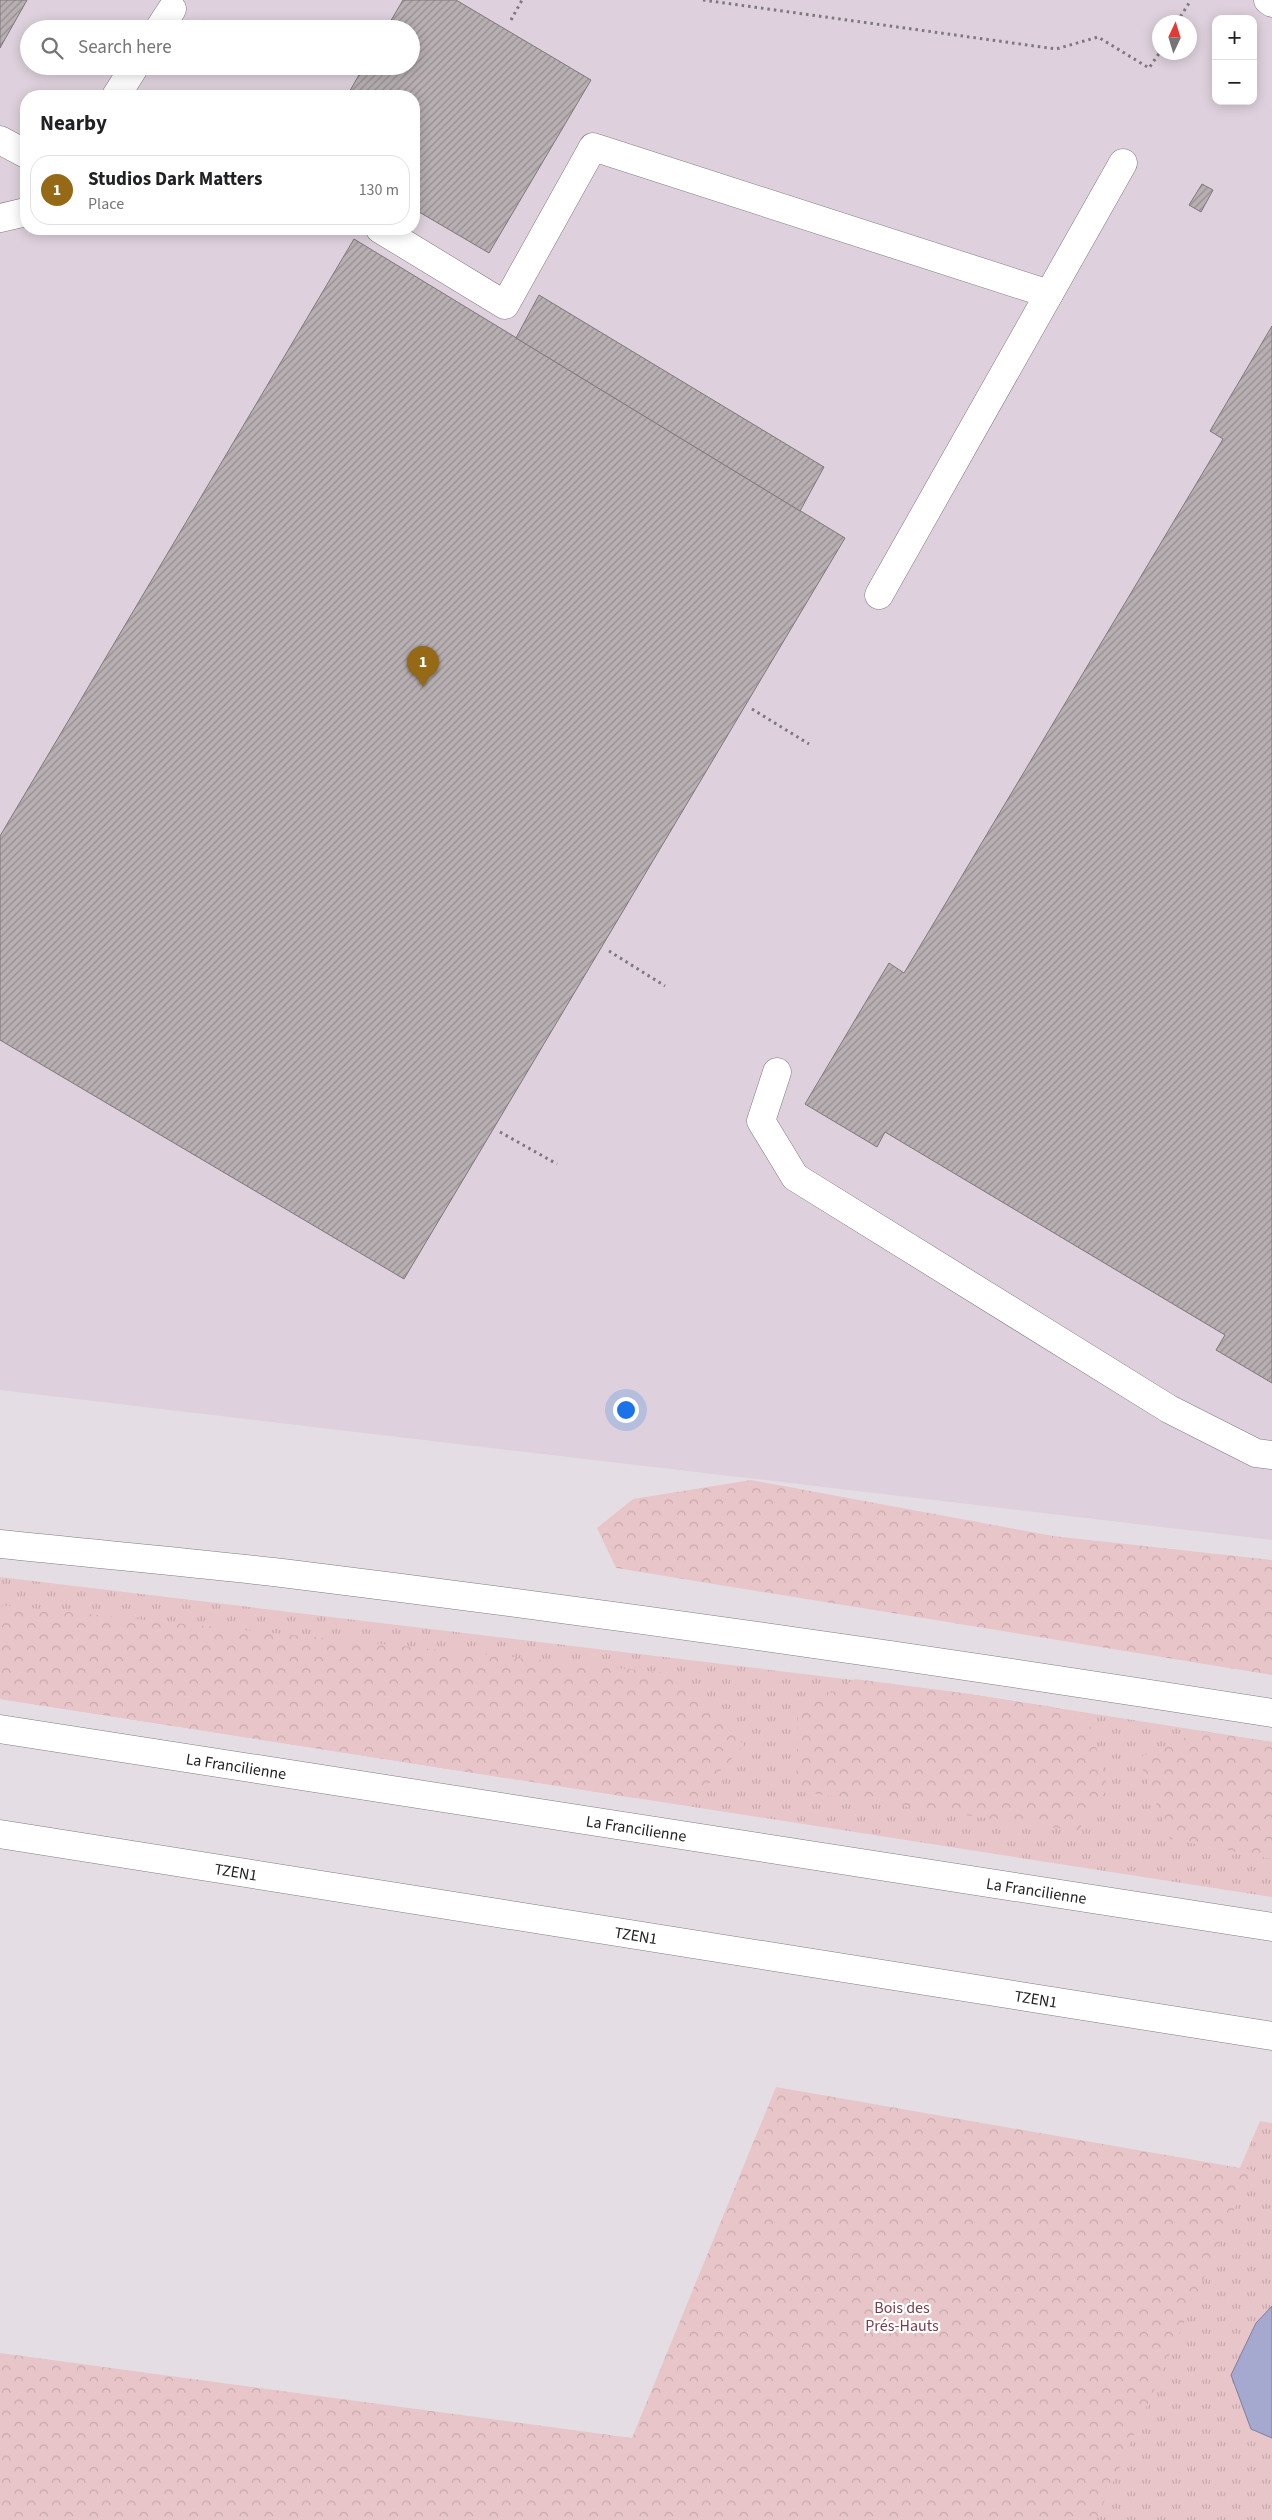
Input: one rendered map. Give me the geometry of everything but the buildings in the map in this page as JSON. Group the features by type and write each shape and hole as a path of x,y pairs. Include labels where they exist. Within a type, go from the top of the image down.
{"main road":[{"path":"1268,0 1272,3"},
{"path":"120,90 129,75"},
{"path":"0,140 20,151"},
{"path":"390,235 505,305 593,148 1049,294"},
{"path":"879,595 1123,163"},
{"path":"0,218 20,213"},
{"path":"777,1072 761,1121 795,1177 1169,1408 1256,1453 1272,1455"},
{"path":"0,1544 279,1573 649,1621 1043,1676 1272,1713"},
{"name":"La Francilienne","path":"0,1729 1272,1927"},
{"name":"TZEN1","path":"0,1834 1272,2036"}],"path":[{"path":"511,20 522,0"},
{"path":"703,0 1056,50 1098,37 1150,68 1155,60"},
{"path":"1181,15 1191,0"},
{"path":"752,709 809,744"},
{"path":"609,951 665,986"},
{"path":"500,1132 557,1164"}],"shaded area":[{"path":"0,0 1272,0 1272,1540 0,1390"}],"green space":[{"path":"751,1480 1053,1536 1272,1560 1272,1675 616,1568 597,1528 633,1499"},
{"path":"0,1577 962,1693 1272,1742 1272,1897 0,1699"},
{"path":"0,1605 676,1674 744,1745 697,1797 634,1798 0,1699"},
{"path":"855,1679 1053,1707 1090,1725 1108,1788 1078,1831 796,1791 798,1711"},
{"path":"1200,1731 1272,1742 1272,1859 1170,1839 1138,1758"},
{"name":"Bois des Prés-Hauts","path":"776,2087 1252,2170 1096,2520 0,2520 0,2353 632,2438"},
{"path":"1260,2121 1272,2123 1272,2520 1089,2520"}],"water":[{"path":"1272,2306 1272,2438 1251,2429 1231,2375 1256,2323"}],"place":[{"name":"Studios Dark Matters","path":"423,687"}]}
